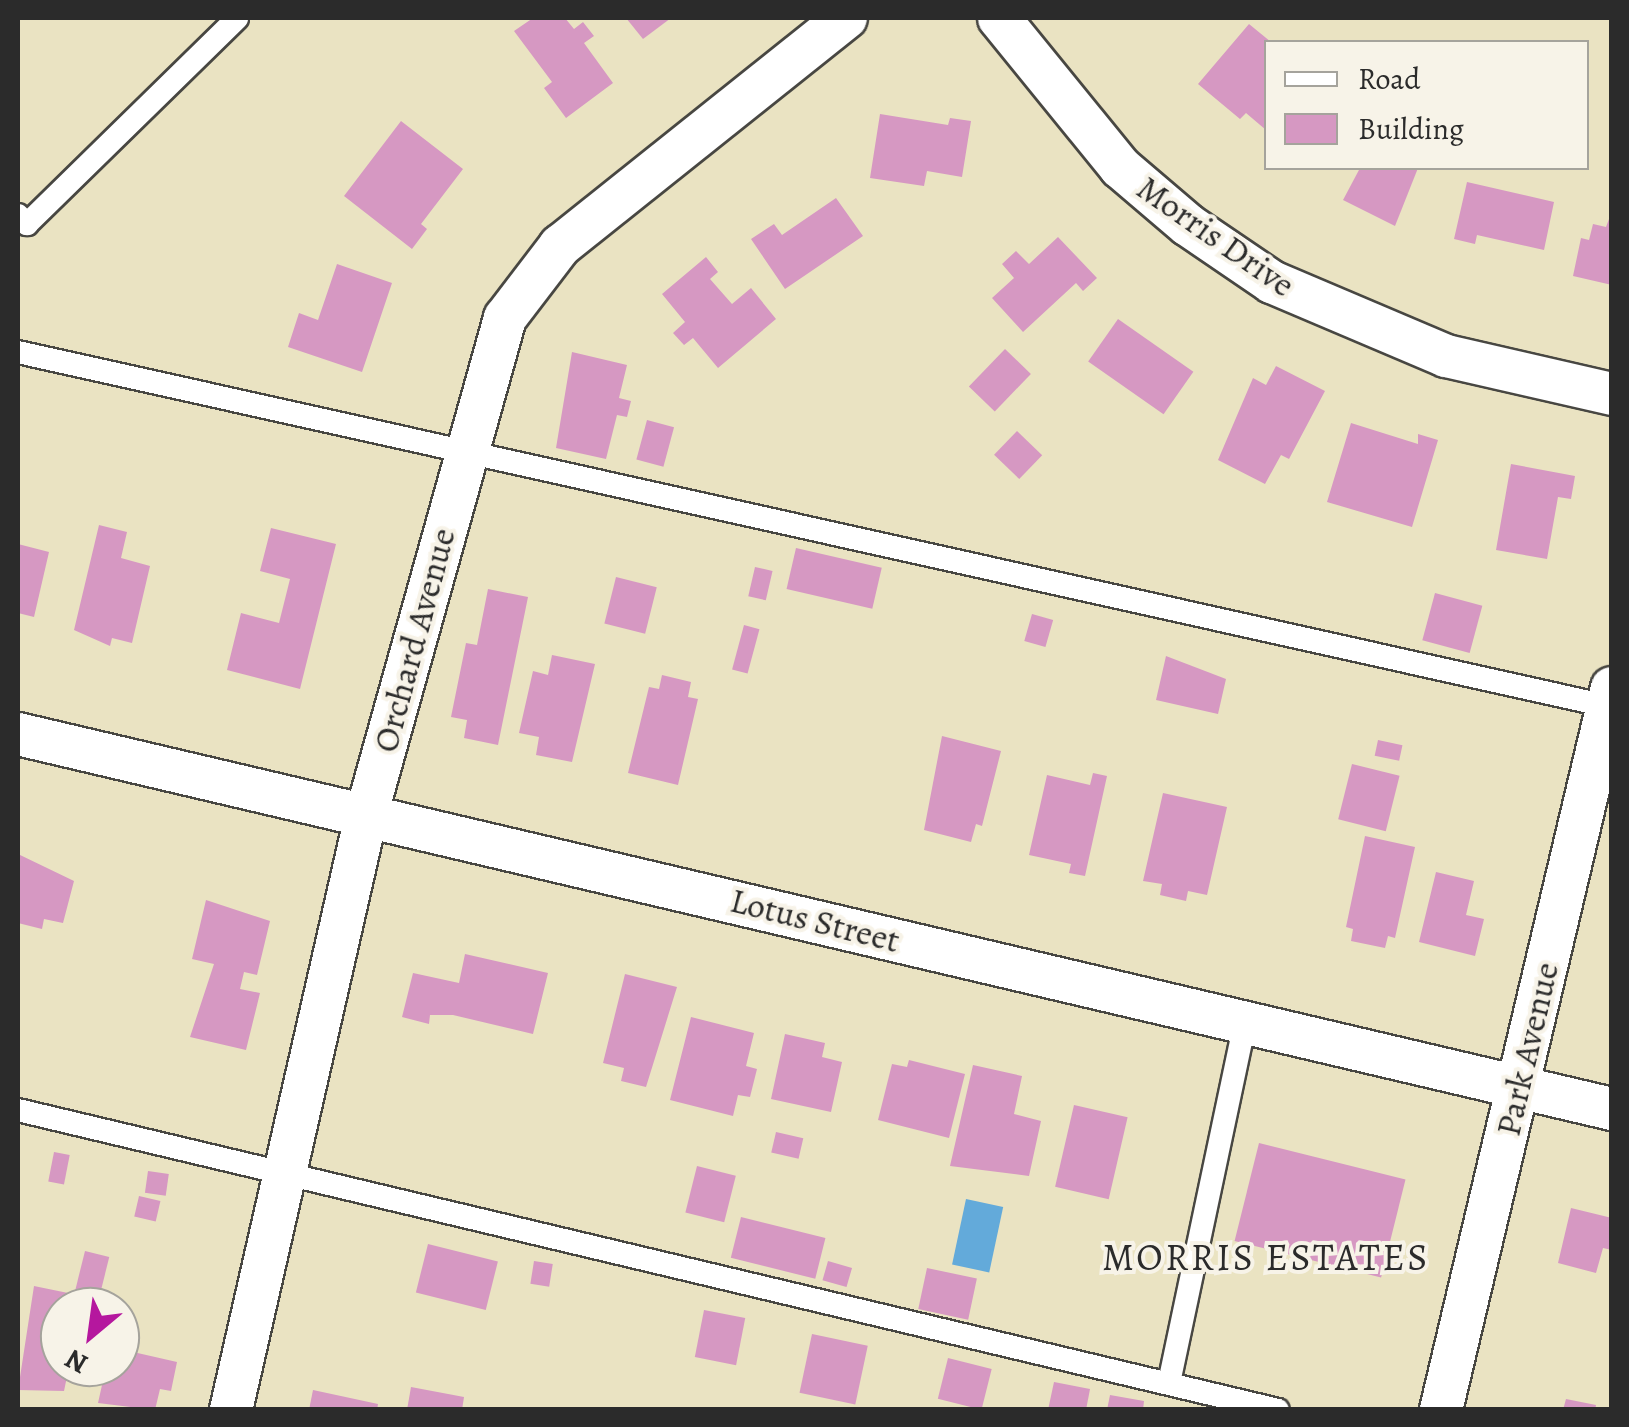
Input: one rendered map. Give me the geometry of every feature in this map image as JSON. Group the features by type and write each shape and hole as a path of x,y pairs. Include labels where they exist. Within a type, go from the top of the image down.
{"street":[{"name":"Orchard Avenue","path":"231,1410 282,1170 368,812 505,318 560,246 846,18"},
{"name":"Morris Drive","path":"1000,18 1120,167 1188,226 1272,282 1446,356 1612,394"},
{"name":"Park Avenue","path":"1441,1410 1610,700"},
{"name":"Lotus Street","path":"18,734 368,812 1612,1110"}],"lane":[{"path":"18,215 27,224 237,18"},
{"path":"18,352 465,453 1610,700"},
{"path":"1169,1383 1245,1023"},
{"path":"18,1110 1278,1410"}],"water":[{"path":"966,1199 1003,1207 989,1272 952,1265"}],"building":[{"path":"533,18 565,18 574,29 583,22 594,36 584,43 613,83 566,118 544,88 552,82 514,31"},
{"path":"626,18 671,18 643,39"},
{"path":"1249,24 1269,40 1264,40 1264,128 1246,113 1240,119 1198,84"},
{"path":"880,114 948,125 950,118 971,121 962,177 927,171 924,186 870,178"},
{"path":"401,121 463,169 421,224 427,229 412,249 344,196"},
{"path":"1359,170 1417,170 1395,226 1343,200"},
{"path":"1467,182 1554,202 1544,250 1477,235 1475,244 1454,239"},
{"path":"836,198 863,236 785,289 751,239 774,224 782,235"},
{"path":"1612,211 1612,285 1573,276 1581,238 1589,240 1593,224 1606,227"},
{"path":"1058,237 1097,278 1083,291 1076,283 1023,332 992,298 1014,278 1002,264 1016,251 1029,264"},
{"path":"706,257 718,272 710,279 732,304 751,288 776,319 718,368 693,338 684,345 673,333 685,322 662,294"},
{"path":"337,264 392,283 362,372 288,347 299,313 318,320"},
{"path":"1118,319 1193,372 1164,414 1088,362"},
{"path":"1005,349 1031,374 995,411 969,386"},
{"path":"572,352 627,365 619,398 631,401 627,417 617,415 606,459 556,448"},
{"path":"1276,366 1325,391 1289,459 1281,455 1265,484 1218,460 1253,378 1266,385"},
{"path":"647,420 674,427 663,467 636,460"},
{"path":"1351,423 1418,444 1418,434 1438,440 1412,527 1327,502"},
{"path":"1017,431 1042,455 1019,479 994,455"},
{"path":"1511,464 1575,476 1571,499 1558,497 1547,559 1496,550"},
{"path":"99,525 127,532 121,558 150,566 132,643 112,638 110,646 74,630"},
{"path":"271,528 336,544 300,689 227,670 241,613 279,623 290,579 260,571"},
{"path":"18,544 49,552 34,617 18,613"},
{"path":"796,548 882,568 872,609 787,589"},
{"path":"755,567 773,571 766,600 748,596"},
{"path":"616,577 657,587 645,634 604,624"},
{"path":"488,589 528,597 498,745 464,738 467,720 451,717 466,643 477,645"},
{"path":"1435,593 1482,606 1470,653 1422,640"},
{"path":"1032,614 1053,620 1045,647 1024,641"},
{"path":"744,625 759,629 748,674 732,669"},
{"path":"552,655 595,664 572,762 536,755 539,737 519,733 533,671 548,675"},
{"path":"1166,656 1226,679 1218,714 1156,700"},
{"path":"662,675 691,682 688,697 698,699 678,785 628,773 649,687 659,689"},
{"path":"942,736 1001,751 982,826 976,824 971,842 924,830"},
{"path":"1378,740 1402,745 1399,761 1375,756"},
{"path":"1352,764 1400,776 1386,831 1338,819"},
{"path":"1093,773 1107,776 1085,876 1069,873 1071,864 1029,855 1047,775 1090,785"},
{"path":"1163,793 1227,807 1207,895 1188,891 1186,901 1160,895 1162,884 1143,881"},
{"path":"1365,836 1415,847 1395,938 1388,936 1385,948 1351,941 1353,929 1346,927"},
{"path":"18,854 74,881 63,923 44,919 42,929 18,923"},
{"path":"1436,872 1474,881 1466,915 1484,919 1475,956 1419,942"},
{"path":"206,900 270,921 257,975 244,972 240,989 260,993 246,1050 190,1037 214,964 192,959"},
{"path":"465,954 548,973 533,1034 453,1015 430,1015 429,1024 402,1017 413,973 459,983"},
{"path":"625,974 677,987 646,1087 621,1081 624,1068 603,1063"},
{"path":"691,1017 754,1033 746,1066 757,1069 750,1097 738,1095 733,1116 670,1100"},
{"path":"785,1034 825,1043 822,1057 842,1062 831,1112 771,1099"},
{"path":"909,1060 965,1074 949,1138 878,1120 892,1064 907,1067"},
{"path":"973,1065 1022,1076 1014,1114 1041,1121 1029,1176 950,1166"},
{"path":"1074,1105 1128,1117 1109,1199 1055,1187"},
{"path":"776,1132 803,1138 799,1159 771,1152"},
{"path":"1259,1143 1406,1180 1381,1278 1235,1241"},
{"path":"54,1152 70,1155 64,1185 48,1181"},
{"path":"697,1166 736,1176 724,1222 685,1213"},
{"path":"148,1171 169,1174 166,1196 145,1193"},
{"path":"139,1196 160,1201 156,1221 134,1216"},
{"path":"1571,1208 1612,1218 1612,1250 1603,1248 1596,1273 1558,1263"},
{"path":"741,1217 825,1238 815,1279 731,1258"},
{"path":"428,1244 498,1261 486,1310 416,1293"},
{"path":"85,1251 109,1257 102,1287 76,1287"},
{"path":"534,1261 553,1264 549,1287 530,1284"},
{"path":"828,1261 852,1268 847,1287 822,1280"},
{"path":"927,1268 977,1279 968,1320 918,1309"},
{"path":"34,1286 40,1287 40,1387 65,1387 64,1391 18,1390"},
{"path":"704,1310 745,1318 736,1365 695,1357"},
{"path":"812,1334 868,1346 855,1405 800,1393"},
{"path":"140,1354 177,1362 171,1391 160,1389 155,1410 98,1403 102,1387 140,1387"},
{"path":"948,1358 992,1369 982,1410 938,1399"},
{"path":"1054,1382 1090,1389 1086,1410 1048,1410"},
{"path":"411,1387 464,1397 462,1410 407,1410"},
{"path":"313,1390 378,1404 377,1410 309,1410"},
{"path":"1110,1395 1144,1401 1143,1410 1107,1410"},
{"path":"1566,1399 1596,1405 1595,1410 1563,1410"}],"district":[{"name":"MORRIS ESTATES","path":"1266,1258"}]}
